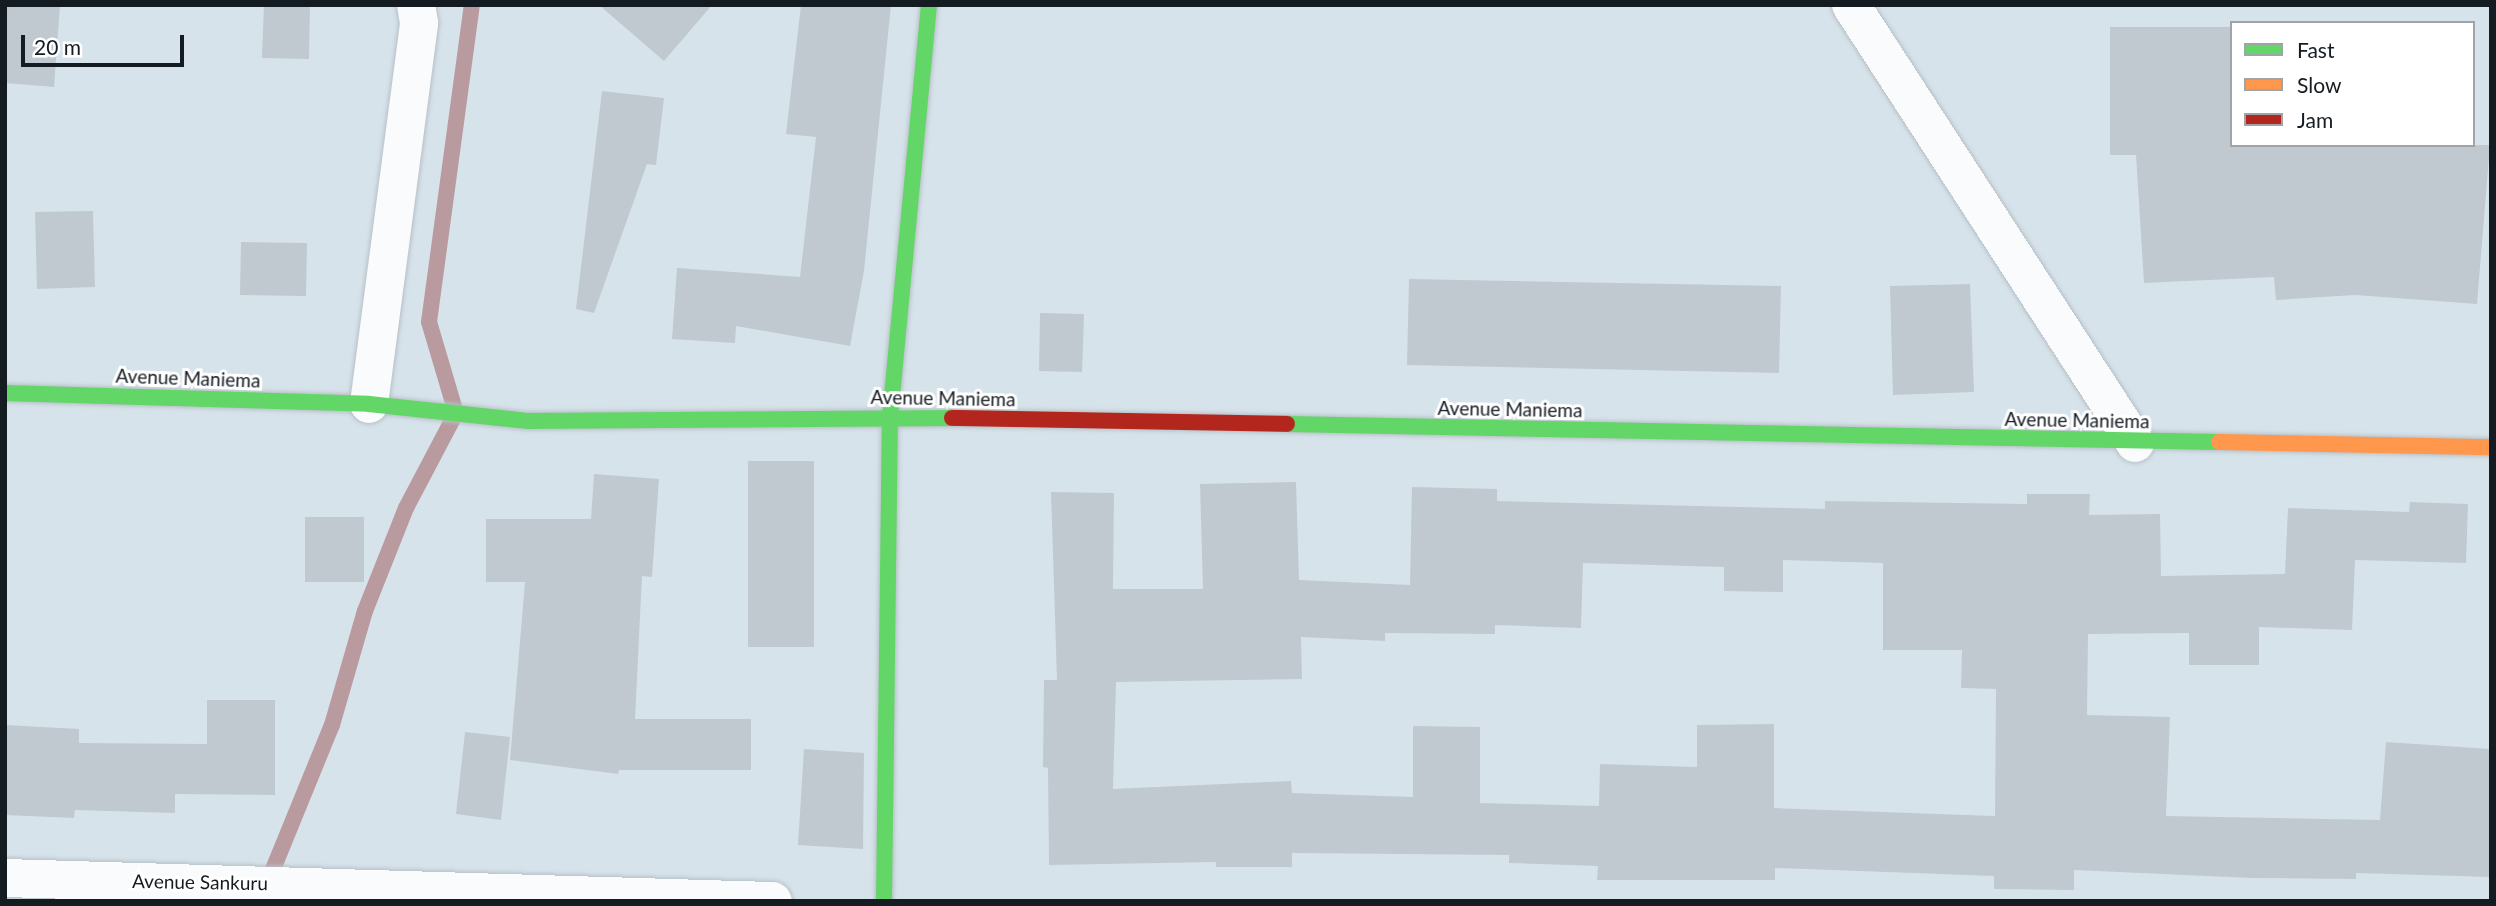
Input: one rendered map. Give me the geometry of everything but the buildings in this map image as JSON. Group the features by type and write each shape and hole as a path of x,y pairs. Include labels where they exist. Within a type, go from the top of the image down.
{"street":[{"path":"369,404 419,23 416,5"},
{"path":"884,901 890,417 929,5"},
{"path":"1850,5 2135,443"},
{"name":"Avenue Maniema","path":"5,393 369,404 529,421 890,417 2135,443 2491,447"},
{"name":"Avenue Sankuru","path":"5,878 773,901"}],"waterway":[{"path":"267,884 332,725 365,611 406,508 456,413 429,322 472,5"}],"traffic: fast":[{"path":"884,901 890,417 929,5"},
{"path":"5,393 369,404 529,421 952,418"},
{"path":"1287,424 2219,442"}],"traffic: slow":[{"path":"2219,442 2491,447"}],"traffic: jam":[{"path":"952,418 1287,424"}]}
